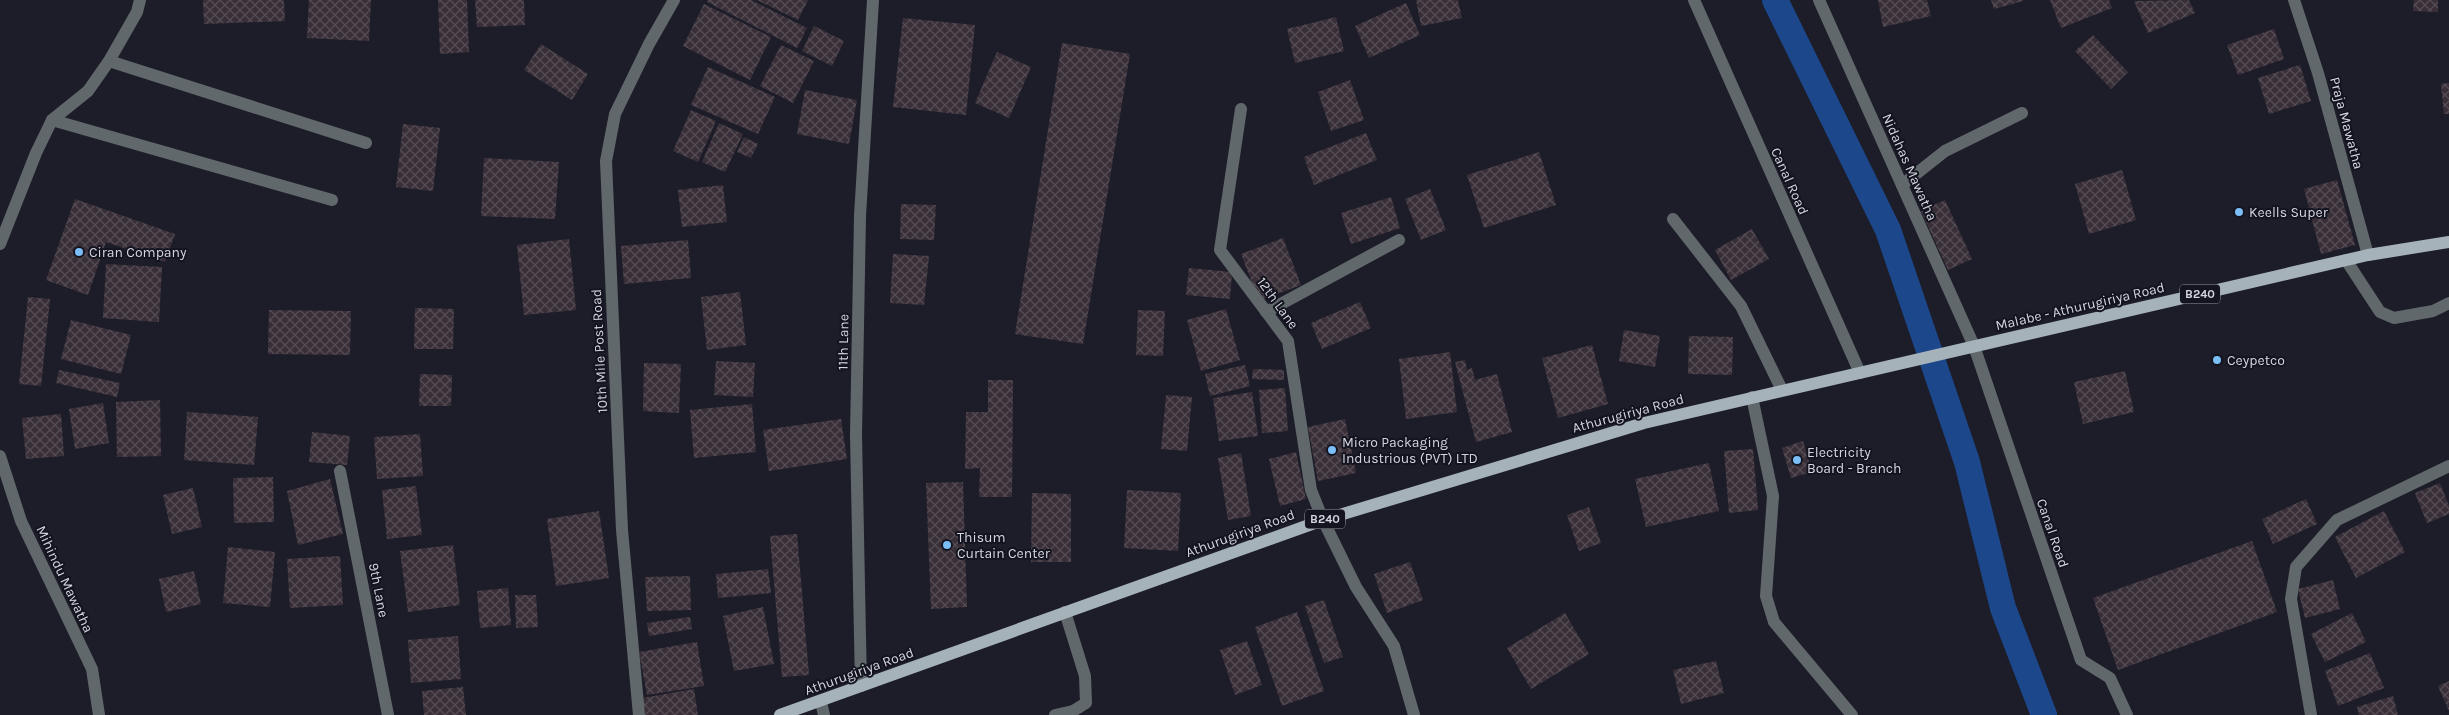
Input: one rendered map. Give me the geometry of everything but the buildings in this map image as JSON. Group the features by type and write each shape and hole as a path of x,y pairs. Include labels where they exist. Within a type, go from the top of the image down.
{"main road":[{"name":"Malabe - Athurugiriya Road","path":"1952,350 2368,255 2449,242"},
{"name":"Athurugiriya Road","path":"780,715 821,702 1323,520 1644,423 1952,350"}],"street":[{"path":"0,244 36,153 52,120 88,91 109,61 137,12 140,0"},
{"name":"10th Mile Post Road","path":"639,715 622,530 606,161 615,114 649,44 674,0"},
{"name":"11th Lane","path":"861,686 856,434 860,216 873,0"},
{"name":"Canal Road","path":"1694,0 1860,373"},
{"name":"Nidahas Mawatha","path":"1819,0 1974,346"},
{"name":"Praja Mawatha","path":"2294,0 2318,73 2368,255"},
{"path":"109,61 366,143"},
{"name":"12th Lane","path":"1241,110 1220,250 1288,341 1311,490 1323,520 1356,587 1394,646 1414,715"},
{"path":"1902,185 1945,151 2022,113"},
{"path":"52,120 332,200"},
{"path":"1673,219 1742,306 1782,390"},
{"path":"1266,312 1399,240"},
{"path":"2346,260 2380,312 2394,318 2433,311 2449,303"},
{"name":"Canal Road","path":"1974,346 2082,660 2110,678 2127,715"},
{"path":"1752,397 1772,496 1766,596 1774,622 1852,715"},
{"name":"Mihindu Mawatha","path":"0,456 21,521 92,669 99,715"},
{"path":"2311,715 2291,599 2296,567 2337,520 2449,466"},
{"name":"9th Lane","path":"340,471 388,715"},
{"path":"1054,715 1073,711 1086,703 1085,676 1065,612"},
{"path":"821,702 824,715"}],"waterway":[{"path":"1775,0 1888,230 1967,462 2003,608 2044,715"}],"place":[{"name":"Keells Super","path":"2239,212"},
{"name":"Ciran Company","path":"79,252"},
{"name":"Ceypetco","path":"2217,360"},
{"name":"Micro Packaging Industrious (PVT) LTD","path":"1332,450"},
{"name":"Electricity Board - Branch","path":"1797,460"},
{"name":"Thisum Curtain Center","path":"947,545"}]}
